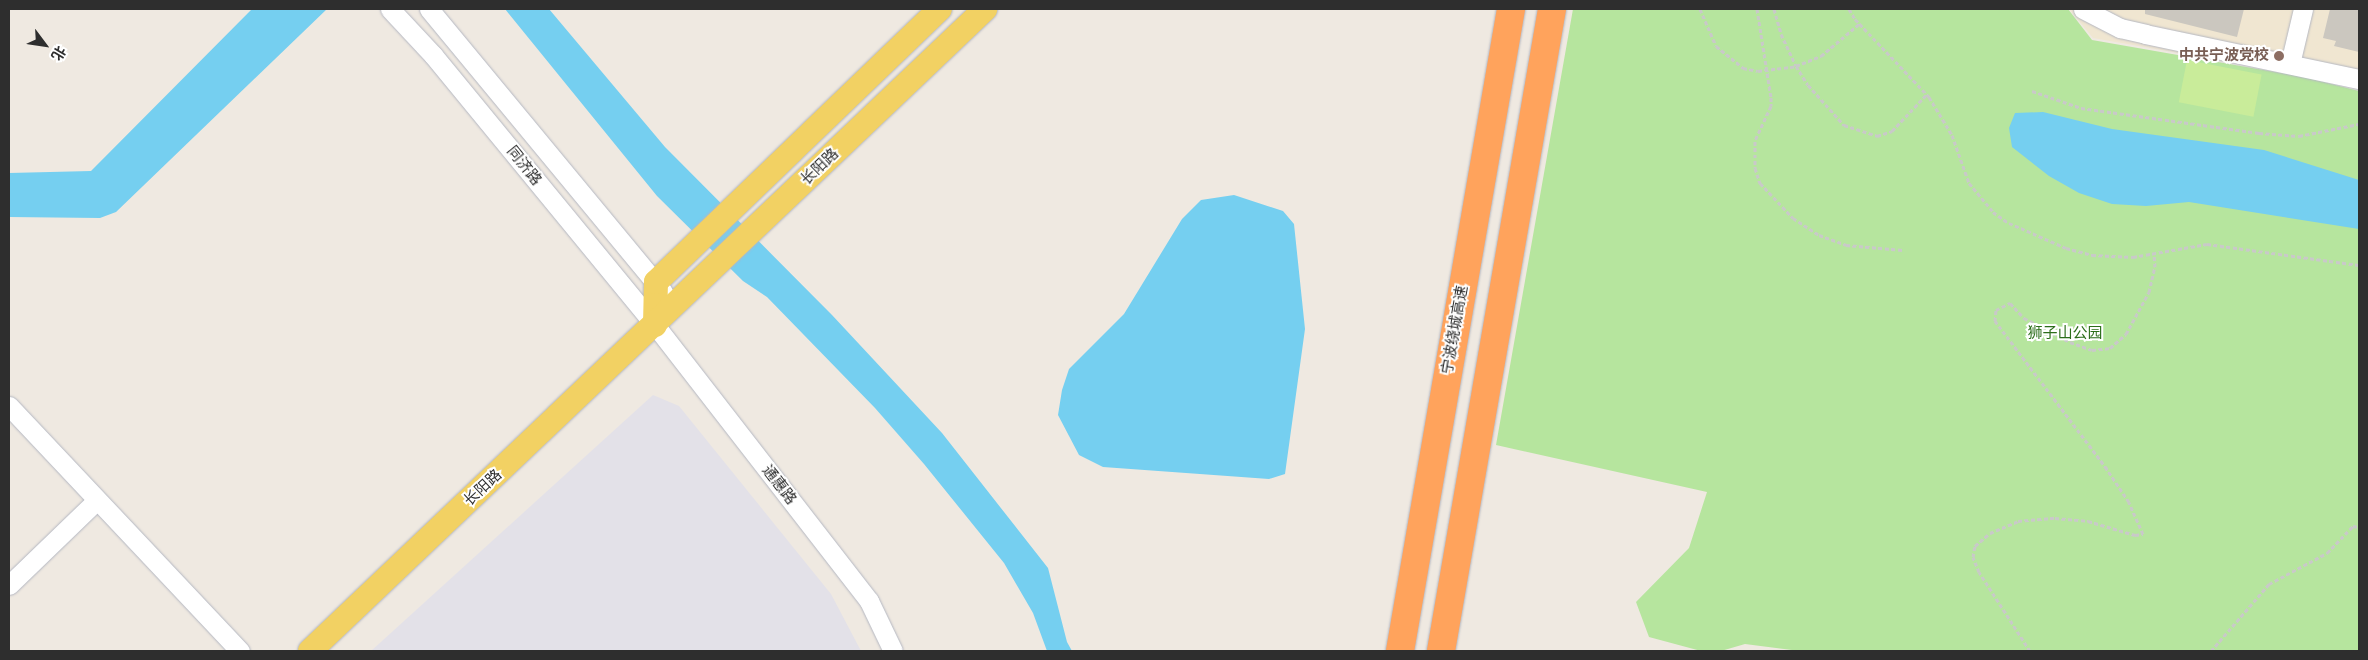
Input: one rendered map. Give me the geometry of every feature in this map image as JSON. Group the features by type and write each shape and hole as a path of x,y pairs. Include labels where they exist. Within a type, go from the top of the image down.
{"highway":[{"name":"宁波绕城高速","path":"1400,651 1511,9"},
{"path":"1441,651 1552,9"}],"main road":[{"name":"长阳路","path":"656,282 940,9"},
{"name":"长阳路","path":"310,651 674,308 985,9"},
{"path":"655,325 656,282"}],"street":[{"name":"同济路","path":"390,9 433,55 655,325"},
{"name":"同济路","path":"429,9 656,282 674,308"},
{"path":"2083,9 2120,28 2359,79"},
{"path":"2290,64 2303,9"},
{"name":"通惠路","path":"655,325 869,601 892,651"},
{"path":"9,406 240,651"},
{"path":"9,585 97,500"}],"path":[{"path":"1700,9 1716,46 1743,68 1767,69 1796,66 1821,56 1859,24"},
{"path":"1757,9 1771,106 1755,141 1754,154 1760,183 1793,218 1819,235 1846,245 1903,250"},
{"path":"1774,9 1781,34 1796,66 1828,109 1844,125 1865,134 1877,136 1892,131 1927,94"},
{"path":"1849,9 1859,24 1927,94 1952,135 1968,183 1993,212 2042,238 2092,255 2133,257 2207,244 2359,265"},
{"path":"2032,91 2081,108 2259,133 2299,136 2359,124"},
{"path":"2030,651 1979,572 1973,557 1975,546 1990,533 2018,521 2056,518 2088,521 2135,535 2143,534 2142,528 2107,470 1995,321 1996,310 2010,302 2024,318 2070,342 2092,350 2110,348 2126,334 2149,292 2155,267 2154,254"},
{"path":"2210,651 2268,584 2327,553 2352,526 2359,527"}],"shaded area":[{"name":"中共宁波党校","path":"2069,9 2359,9 2359,89 2303,75 2093,38"},
{"path":"653,395 679,406 831,594 861,651 371,651"}],"green space":[{"name":"狮子山公园","path":"1573,9 2068,9 2092,40 2304,77 2359,91 2359,651 1800,651 1745,644 1721,651 1701,651 1649,637 1636,602 1689,548 1707,492 1496,445"},
{"path":"2187,60 2262,75 2253,117 2179,102"}],"water":[{"path":"252,9 327,9 116,212 100,218 9,217 9,173 91,171"},
{"path":"505,9 549,9 665,147 832,315 942,433 1048,568 1067,642 1072,651 1047,651 1033,613 1004,563 924,464 875,408 767,297 743,281 657,196"},
{"path":"2043,112 2112,129 2264,150 2359,180 2359,229 2189,202 2146,206 2112,204 2079,193 2049,176 2012,147 2009,128 2015,113"},
{"path":"1234,195 1283,211 1294,224 1305,329 1285,474 1269,479 1103,467 1079,455 1058,415 1062,390 1069,369 1124,314 1182,219 1201,200"}],"building":[{"path":"2145,9 2244,9 2237,37 2145,14"},
{"path":"2330,9 2359,9 2359,52 2334,46 2336,41 2323,38"}],"place":[{"name":"中共宁波党校","path":"2279,56"}]}
